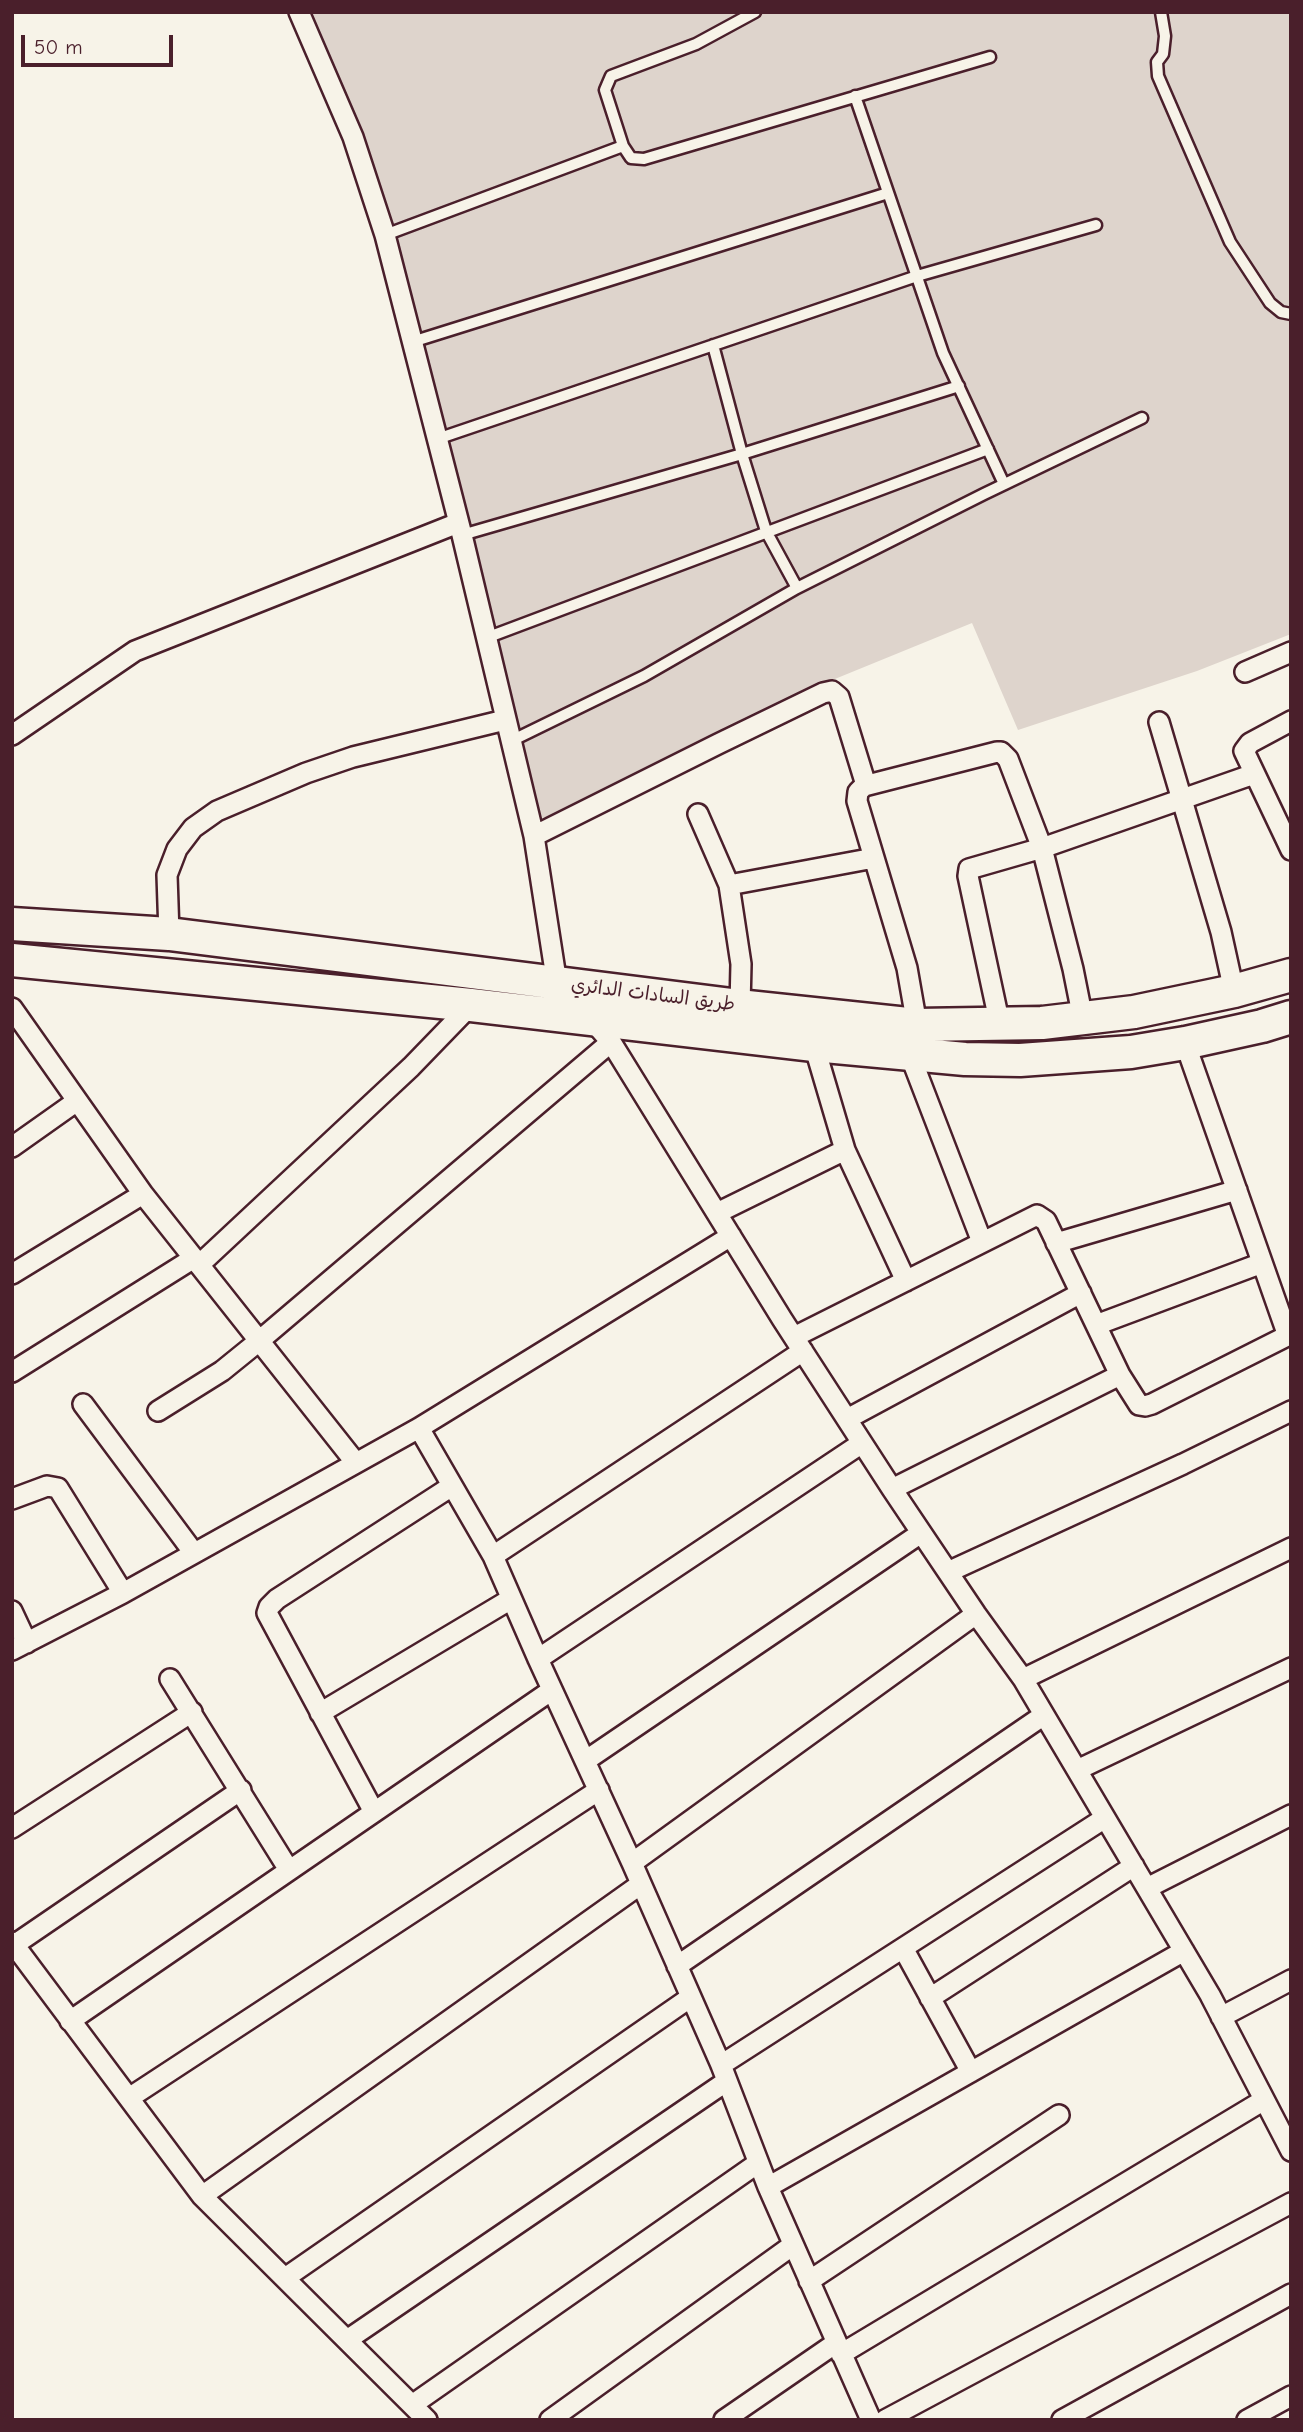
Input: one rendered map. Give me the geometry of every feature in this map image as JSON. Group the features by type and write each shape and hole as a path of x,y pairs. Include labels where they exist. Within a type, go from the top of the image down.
{"highway":[{"name":"طريق السادات الدائري","path":"12,924 169,934 557,984 917,1025 1000,1025 1083,1019 1159,1008 1291,975"},
{"path":"212,980 203,968 203,954 218,940"},
{"name":"طريق السادات الدائري","path":"12,960 471,1005 601,1031 993,1060 1076,1058 1185,1043 1291,1017"}],"street":[{"path":"299,12 353,137 385,235 534,836 557,984"},
{"path":"12,735 135,651 460,529"},
{"path":"1245,672 1291,652"},
{"path":"534,836 729,738 832,691 839,697 866,785"},
{"path":"169,934 167,876 177,849 193,828 217,811 306,773 353,757 505,720"},
{"path":"1291,721 1246,746 1244,751 1291,850"},
{"path":"1159,722 1221,932 1234,991"},
{"path":"917,1025 908,968 857,800 858,792 866,785 1002,752 1008,759 1042,848 1083,1019"},
{"path":"1000,1025 968,876 969,869 1042,848 1254,774"},
{"path":"698,814 729,885 741,964 740,1006"},
{"path":"729,885 874,858"},
{"path":"12,1372 196,1262 411,1067 471,1005"},
{"path":"12,1008 143,1194 356,1464"},
{"path":"158,1411 222,1371 259,1341 601,1031 862,1443 976,1614 1023,1679 1184,1951 1264,2100 1284,2120 1291,2151"},
{"path":"492,1556 798,1344 906,1281 1037,1216 1046,1221 1120,1376 1136,1402 1145,1406 1289,1335 1185,1043"},
{"path":"814,1045 845,1150 906,1281"},
{"path":"910,1055 982,1242"},
{"path":"12,1147 77,1101"},
{"path":"717,1213 845,1150"},
{"path":"1056,1243 1237,1190"},
{"path":"12,1273 143,1194"},
{"path":"12,1611 20,1646 124,1593 419,1428 731,1236"},
{"path":"1096,1325 1262,1263"},
{"path":"847,1419 1081,1293"},
{"path":"892,1489 1120,1376"},
{"path":"83,1404 194,1553"},
{"path":"948,1572 1184,1464 1291,1411"},
{"path":"419,1428 492,1556 599,1790 724,2073 768,2188 871,2420"},
{"path":"538,1659 862,1443"},
{"path":"12,1499 47,1486 58,1488 124,1593"},
{"path":"374,1812 268,1617 269,1607 276,1599 452,1486"},
{"path":"585,1761 921,1533"},
{"path":"1023,1679 1291,1548"},
{"path":"320,1713 511,1599"},
{"path":"632,1863 976,1614"},
{"path":"1077,1770 1291,1668"},
{"path":"170,1679 289,1870"},
{"path":"70,2021 552,1690"},
{"path":"12,1828 192,1712"},
{"path":"677,1966 1044,1715"},
{"path":"241,1790 13,1944 202,2196 427,2420"},
{"path":"129,2098 599,1790"},
{"path":"1147,1888 1291,1815"},
{"path":"347,2340 903,1948 1105,1818"},
{"path":"930,1998 1134,1866"},
{"path":"202,2196 641,1884"},
{"path":"903,1948 971,2072"},
{"path":"768,2188 1184,1951"},
{"path":"1221,2017 1291,1980"},
{"path":"285,2278 691,1997"},
{"path":"724,2420 838,2348 1264,2100"},
{"path":"809,2281 1059,2115"},
{"path":"412,2405 758,2163"},
{"path":"886,2420 1291,2203"},
{"path":"550,2420 793,2245"},
{"path":"1062,2420 1291,2294"},
{"path":"1247,2420 1291,2396"}],"lane":[{"path":"755,12 696,44 611,76 605,90 623,145 631,158 644,159 990,57"},
{"path":"1161,12 1165,36 1163,54 1157,62 1158,76 1230,242 1270,303 1280,312 1291,314"},
{"path":"855,96 943,354 1004,484"},
{"path":"385,235 623,145"},
{"path":"412,342 888,193"},
{"path":"436,439 916,276 1096,225"},
{"path":"713,345 766,531 797,588"},
{"path":"460,529 742,454 959,386"},
{"path":"510,741 643,676 797,588 1142,418"},
{"path":"486,638 988,449"}],"shaded area":[{"path":"310,12 1291,12 1291,634 1197,671 1018,730 972,623 803,692 558,817 533,818 422,348 363,133"}]}
